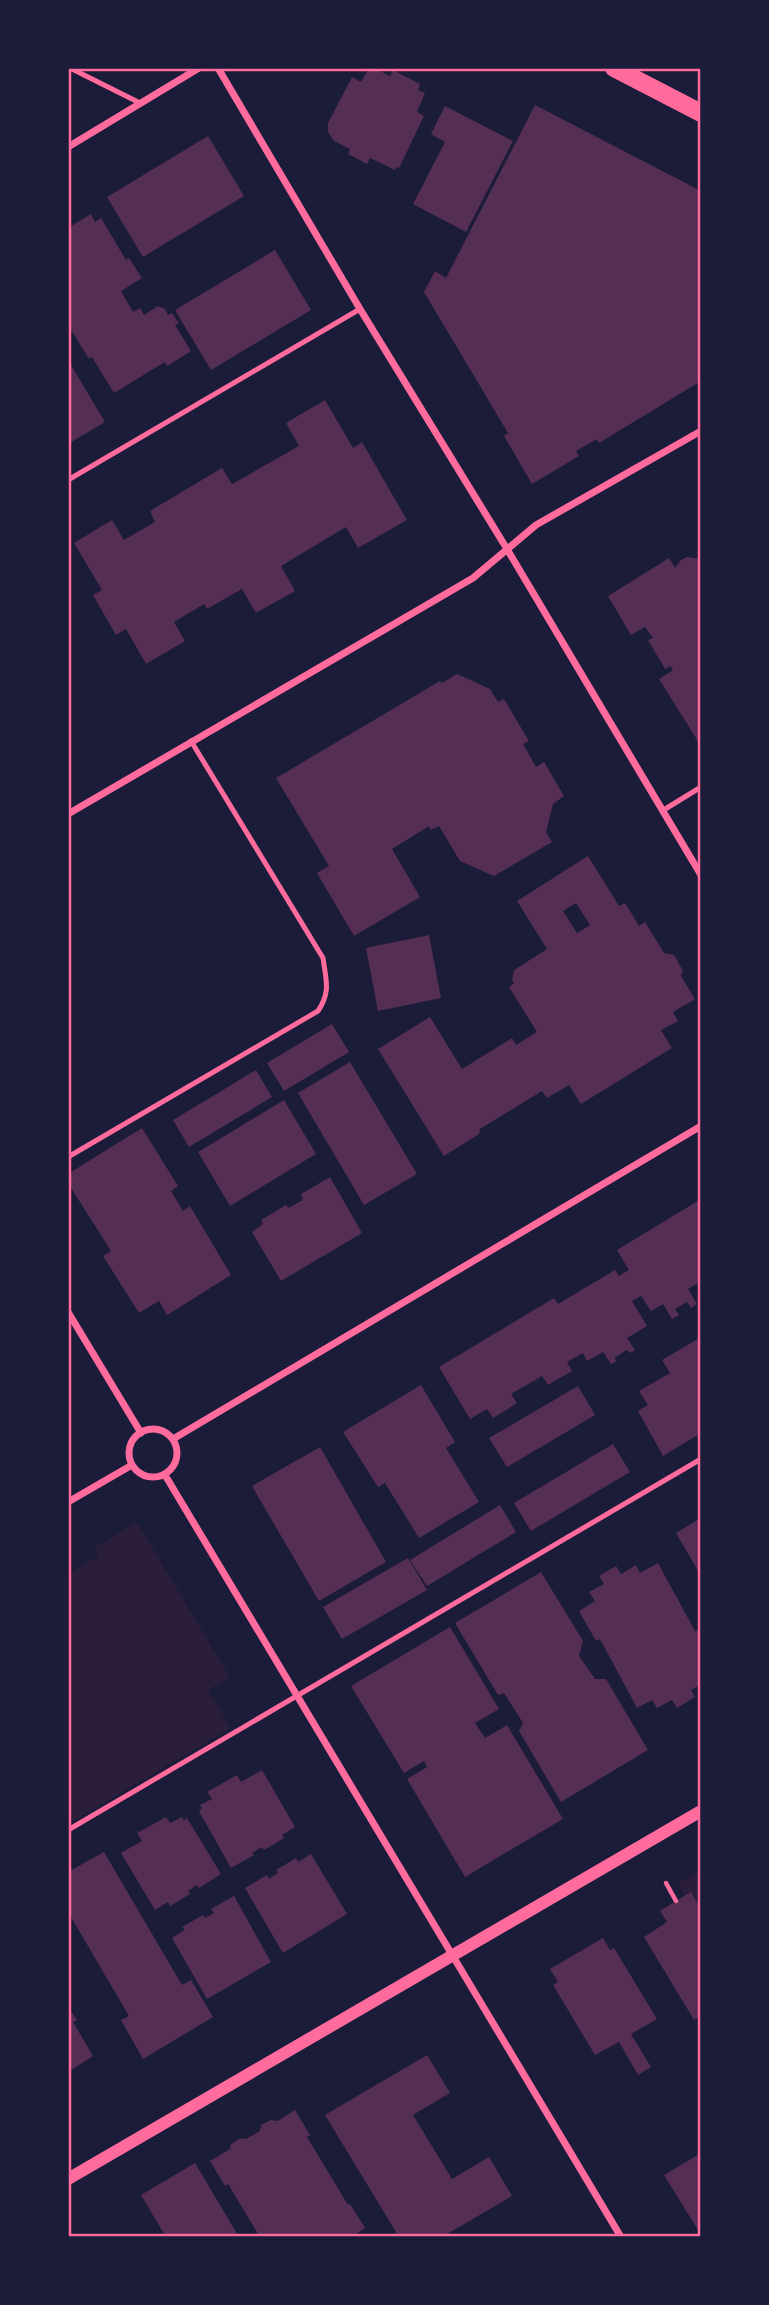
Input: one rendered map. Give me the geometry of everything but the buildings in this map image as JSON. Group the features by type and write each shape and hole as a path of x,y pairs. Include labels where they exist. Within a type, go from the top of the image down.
{"main road":[{"path":"614,68 701,113"}],"street":[{"path":"68,147 199,68"},
{"path":"218,68 701,875"},
{"path":"68,814 473,578 536,525 701,431"},
{"path":"173,1439 701,1126"},
{"path":"68,1312 141,1433"},
{"path":"152,1429 161,1430 173,1439 178,1454 177,1461 165,1475 153,1478 146,1476 132,1465 132,1442 141,1433 152,1429"},
{"path":"68,1502 132,1465"},
{"path":"165,1475 621,2237"},
{"path":"68,2179 701,1811"}],"lane":[{"path":"69,68 140,103"},
{"path":"68,480 360,309"},
{"path":"68,1157 318,1011 326,999 323,958 191,741"},
{"path":"662,810 701,787"},
{"path":"68,1829 701,1459"}],"path":[{"path":"666,1884 676,1901"}],"shaded area":[{"path":"137,1522 230,1677 208,1690 231,1728 68,1824 68,1574 98,1556 94,1548"},
{"path":"701,1870 701,1902 698,1904 691,1892 685,1896 678,1883"}]}
